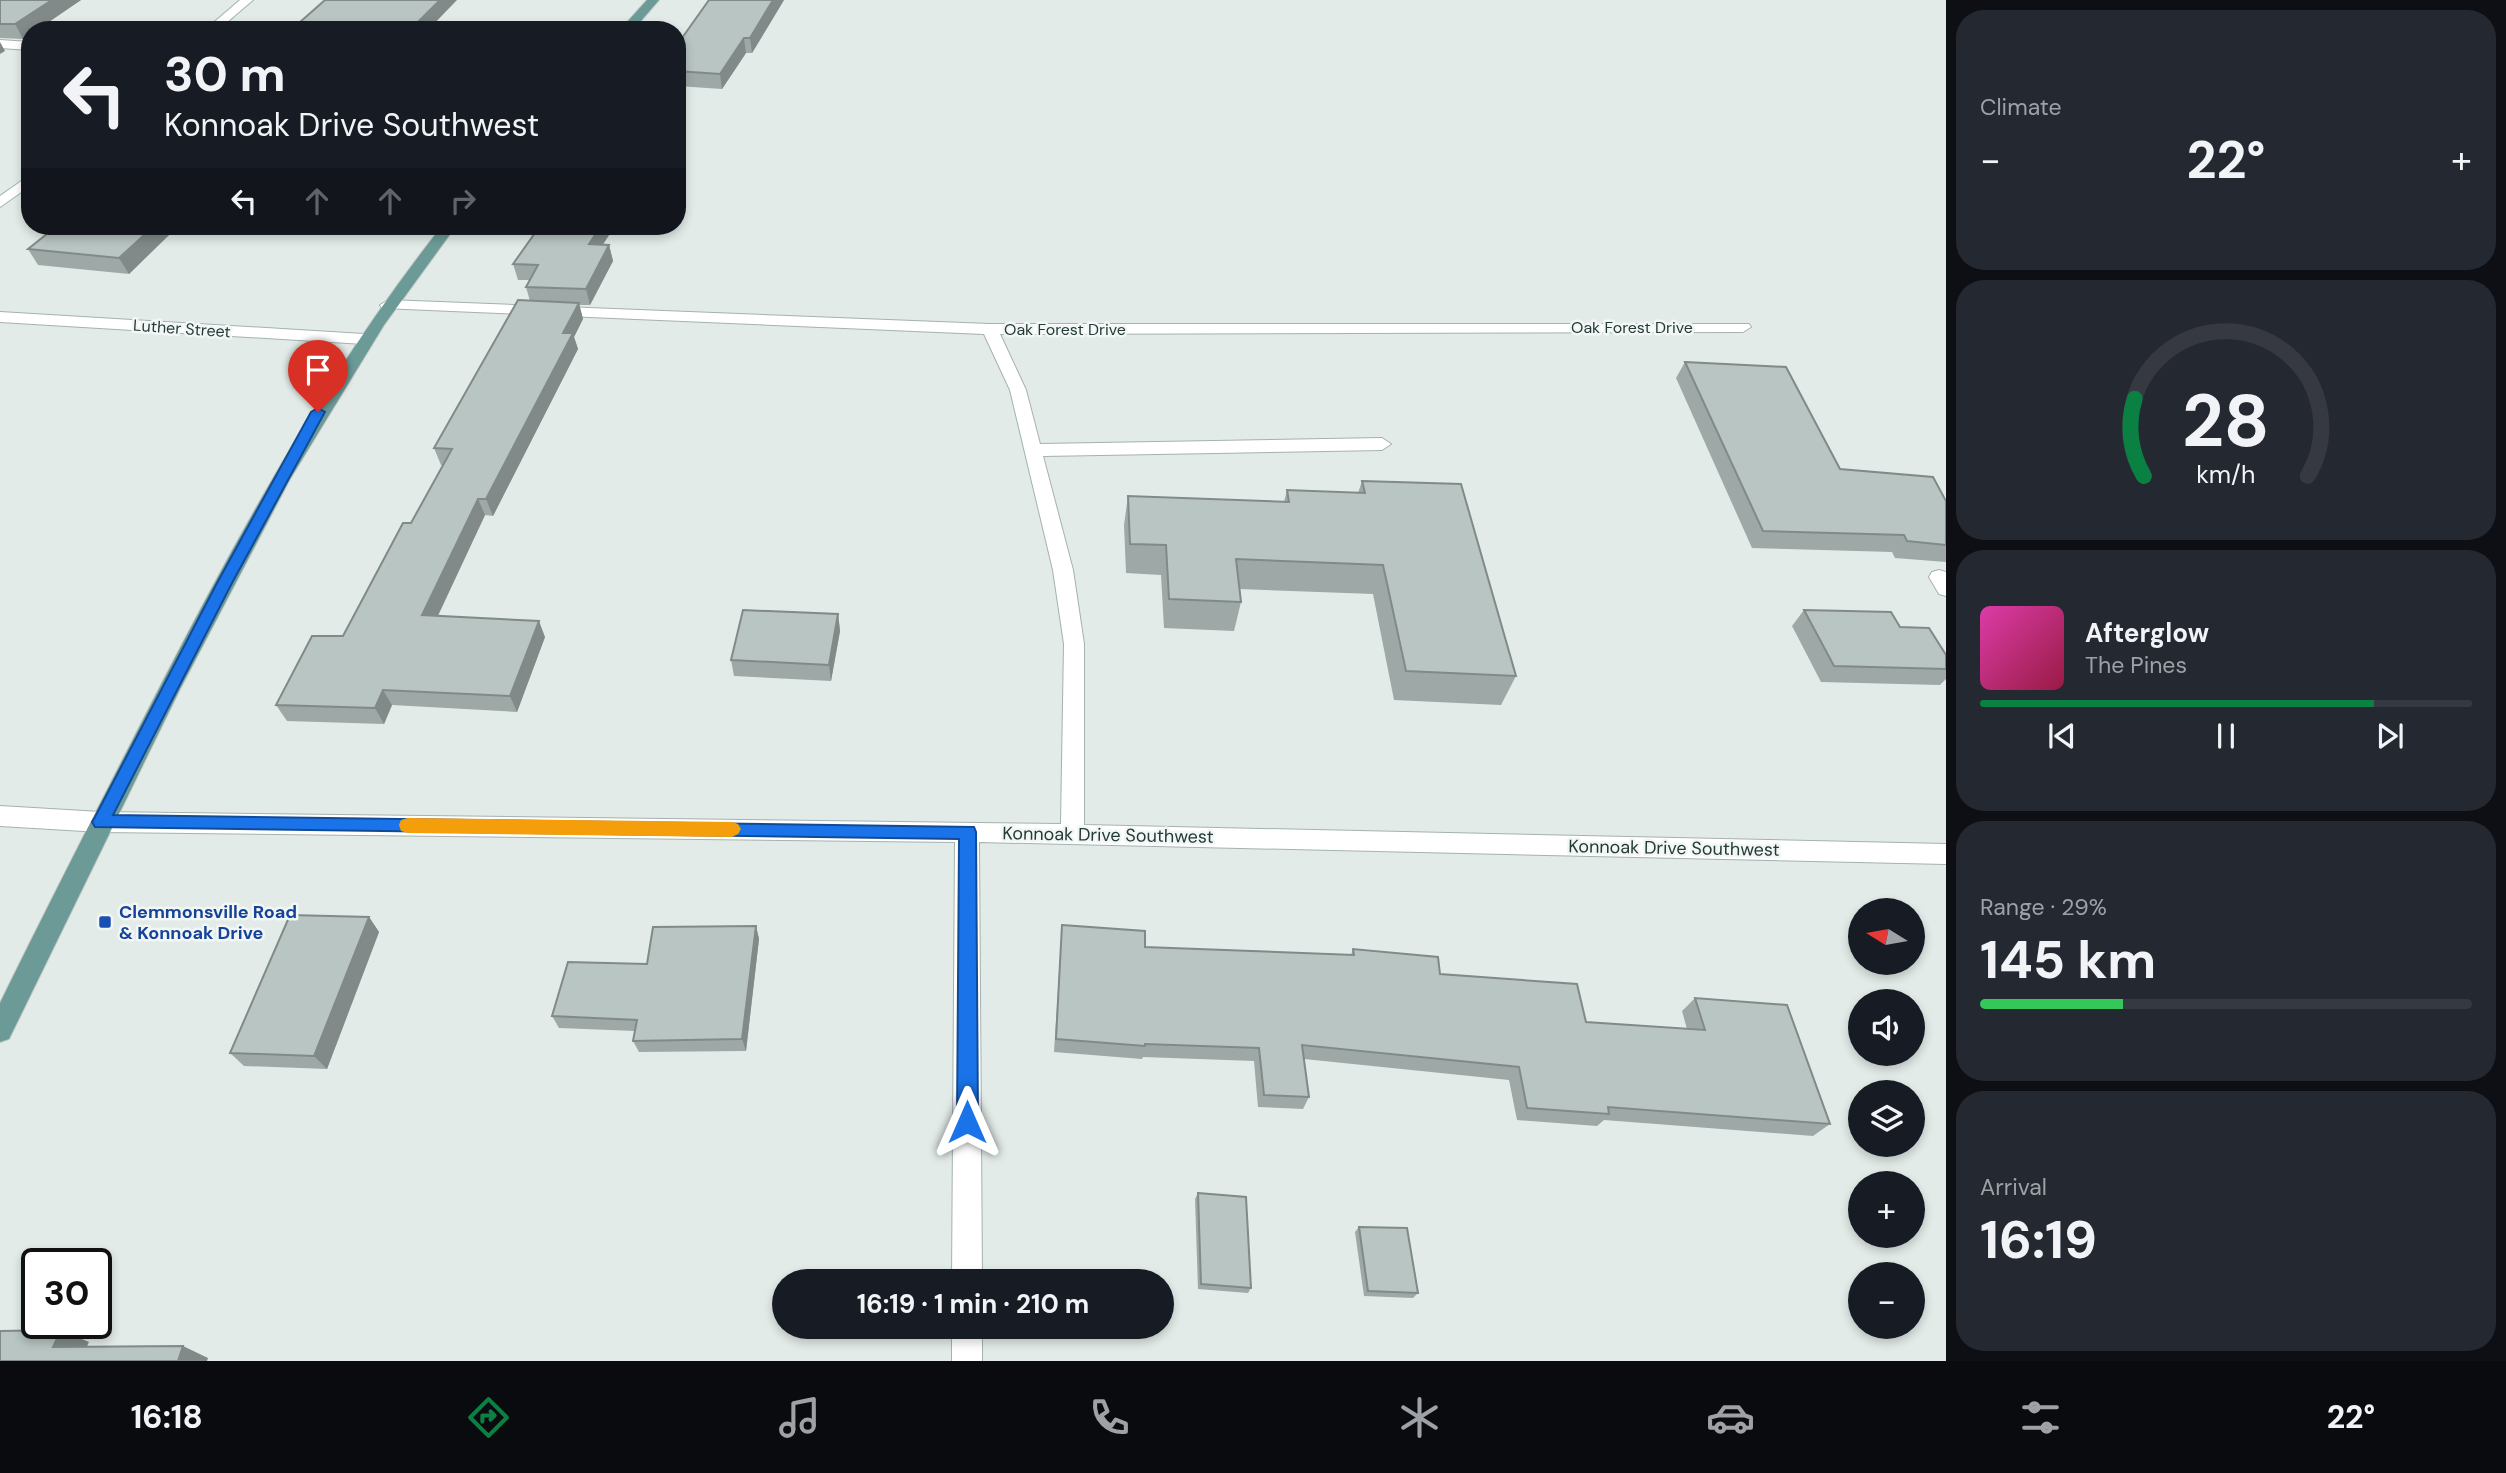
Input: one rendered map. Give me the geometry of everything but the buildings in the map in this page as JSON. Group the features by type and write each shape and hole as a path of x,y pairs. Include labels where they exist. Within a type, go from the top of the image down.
{"main road":[{"path":"634,21 653,0"},
{"path":"0,1030 101,822 244,546 318,412 364,339 442,235"}],"street":[{"path":"222,21 247,0"},
{"path":"0,44 21,45"},
{"path":"0,203 21,186"},
{"name":"Oak Forest Drive","path":"388,305 989,330 1743,327"},
{"name":"Luther Street","path":"0,317 364,339"},
{"path":"989,330 1000,346 1018,390 1063,570 1074,644 1072,834"},
{"path":"1033,450 1382,444"},
{"name":"Konnoak Drive Southwest","path":"0,816 101,822 967,832 1946,854"},
{"path":"967,832 967,1269"},
{"path":"967,1339 967,1361"}],"slow traffic":[{"path":"408,825 732,829"}],"place":[{"name":"Clemmonsville Road & Konnoak Drive","path":"105,922"}],"route":[{"path":"318,412 224,583 101,822 967,832 967,1122"}]}
